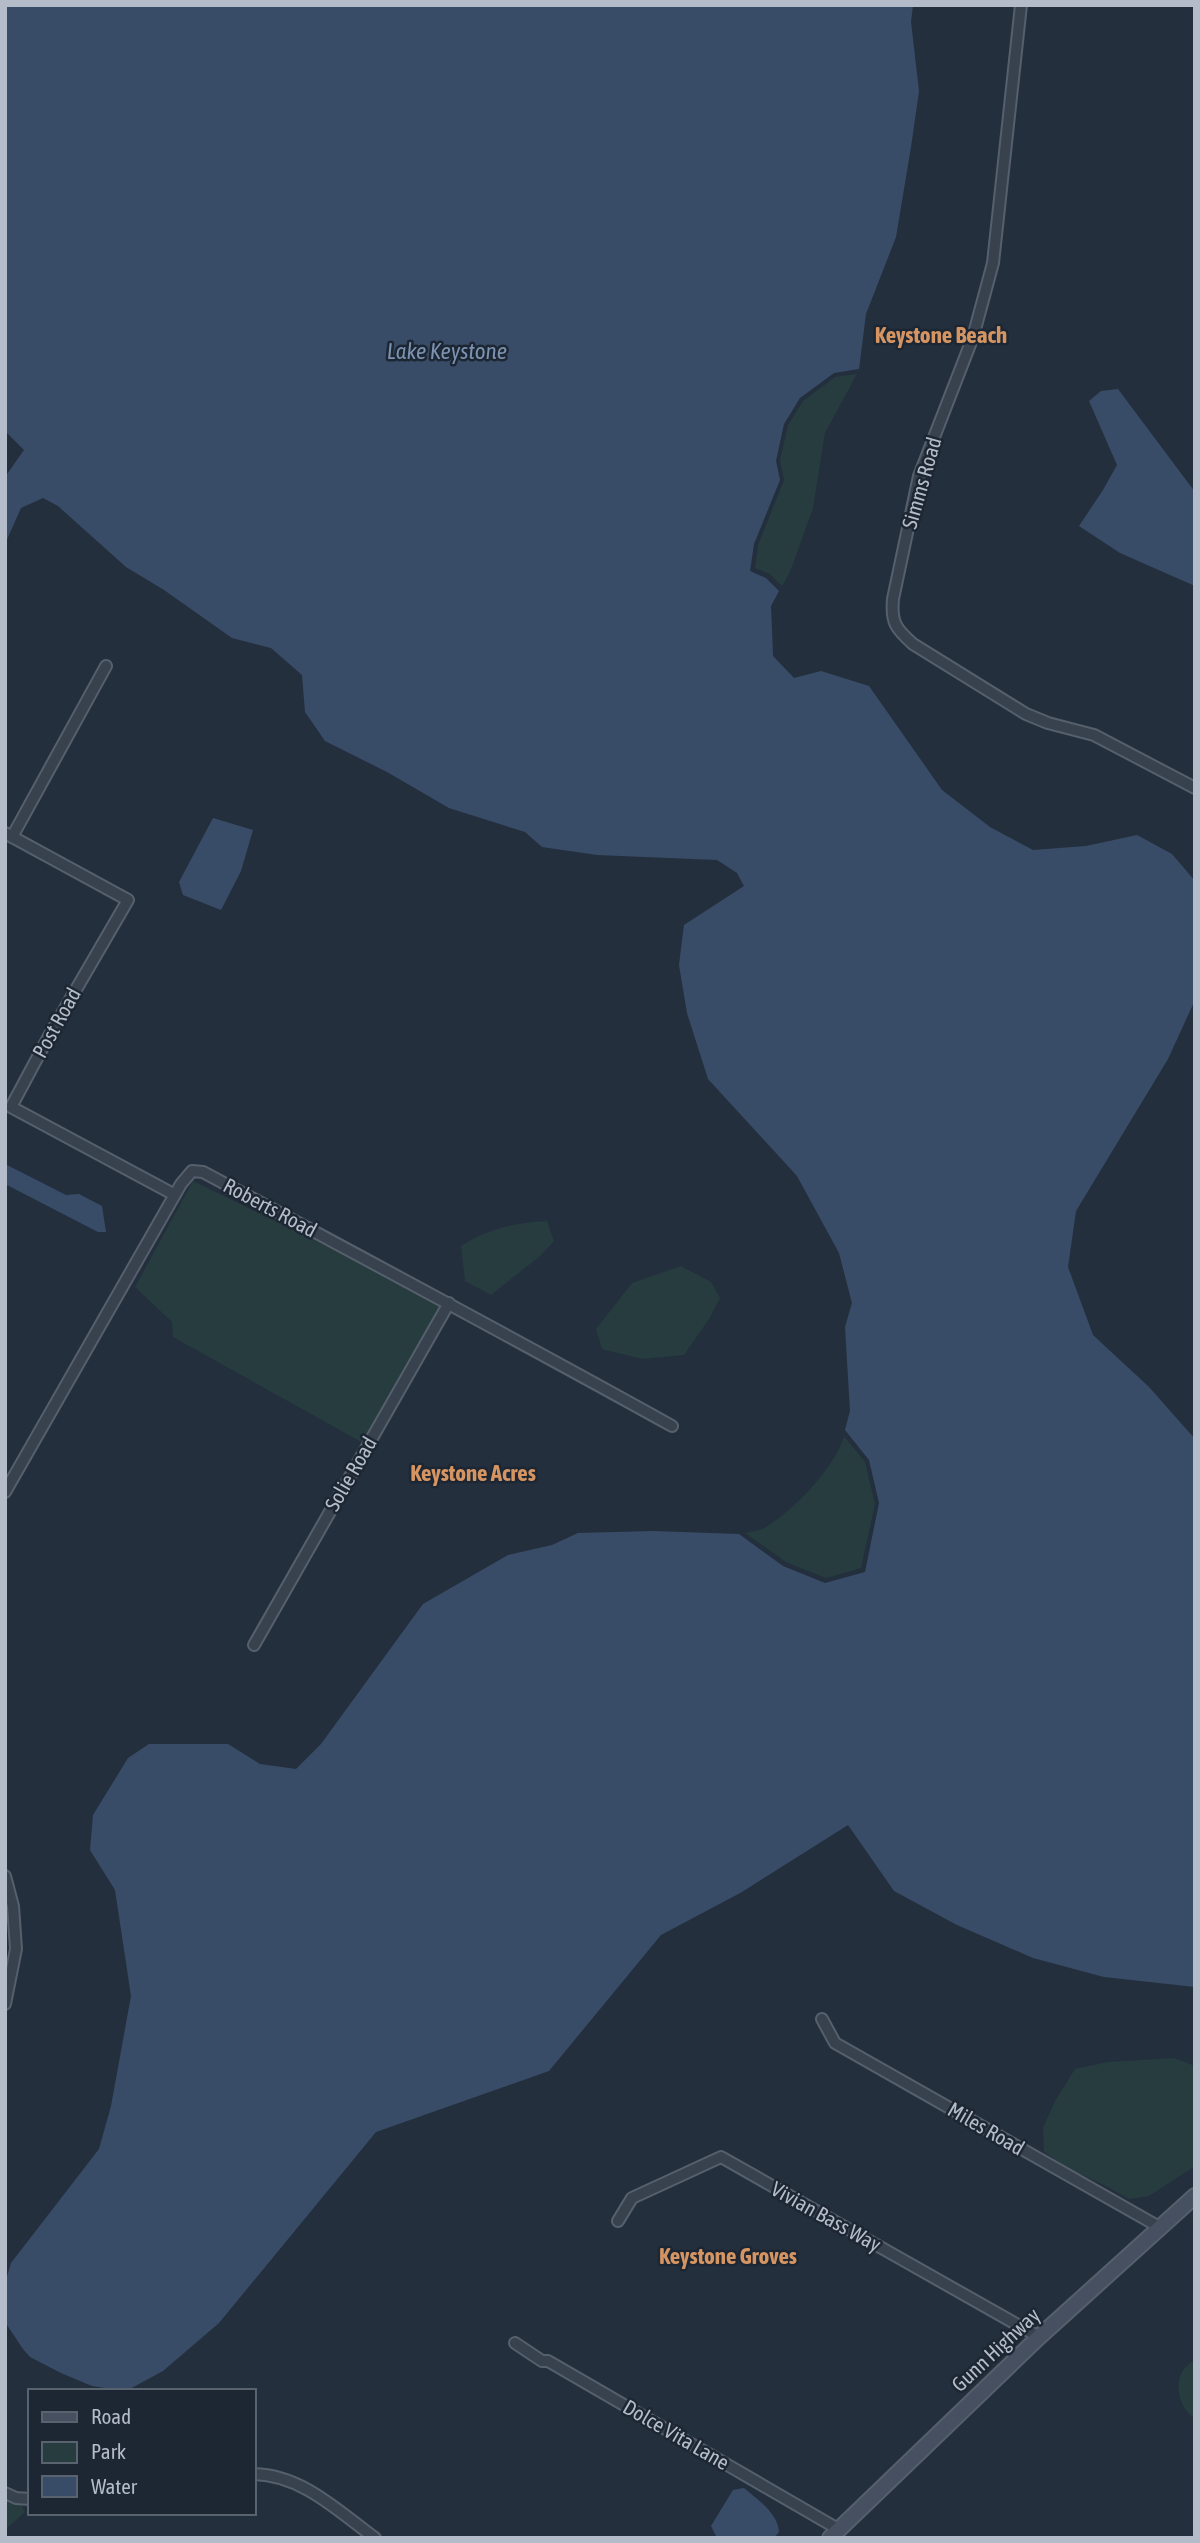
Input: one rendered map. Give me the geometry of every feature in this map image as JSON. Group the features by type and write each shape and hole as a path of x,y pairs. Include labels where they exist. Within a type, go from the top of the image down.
{"main road":[{"name":"Gunn Highway","path":"834,2533 1039,2337 1195,2196"}],"street":[{"name":"Simms Road","path":"1021,5 993,263 973,337 919,476 892,599 891,618 912,644 1027,714 1048,723 1094,735 1195,788"},
{"path":"9,835 106,666"},
{"name":"Post Road","path":"9,835 128,900 11,1107 175,1195"},
{"name":"Roberts Road","path":"5,1492 175,1195 192,1171 203,1172 672,1426"},
{"name":"Solie Road","path":"254,1645 449,1303"},
{"path":"5,1876 13,1906 16,1949 5,2004"},
{"name":"Miles Road","path":"822,2019 835,2043 1161,2228"},
{"name":"Vivian Bass Way","path":"618,2221 632,2198 721,2158 1039,2337"},
{"name":"Dolce Vita Lane","path":"515,2343 834,2533"},
{"path":"256,2474 290,2479 313,2492 375,2538"},
{"path":"5,2493 16,2498 28,2499"}],"green space":[{"path":"857,374 825,433 813,508 790,572 782,586 770,574 755,568 758,545 784,480 780,460 788,425 803,401 835,377"},
{"path":"193,1181 353,1259 441,1306 363,1443 173,1337 172,1322 135,1287"},
{"path":"547,1221 554,1241 540,1256 491,1295 465,1281 461,1246 502,1227"},
{"path":"681,1266 711,1282 720,1298 684,1355 642,1359 602,1349 596,1329 632,1283"},
{"path":"844,1436 865,1462 875,1504 861,1568 826,1578 786,1562 745,1533 766,1527 800,1499 823,1474"},
{"path":"1174,2058 1195,2066 1195,2166 1149,2196 1129,2199 1067,2168 1044,2152 1043,2128 1055,2101 1075,2069 1108,2062"},
{"path":"1195,2359 1195,2418 1182,2404 1179,2384 1183,2370"},
{"path":"5,2499 21,2504 25,2512 5,2530"}],"water":[{"name":"Lake Keystone","path":"5,5 913,5 911,22 919,91 911,147 896,237 866,314 859,369 834,373 800,398 784,424 776,461 780,480 754,544 750,571 766,578 779,591 771,606 773,656 794,678 821,671 869,686 942,790 990,827 1033,850 1086,846 1137,835 1172,854 1195,881 1195,1000 1168,1059 1076,1211 1068,1267 1093,1335 1149,1387 1195,1439 1195,1987 1104,1977 1033,1958 957,1925 894,1891 848,1825 742,1892 661,1935 549,2071 376,2132 219,2323 163,2371 130,2389 92,2386 30,2357 5,2322 5,2283 11,2263 99,2149 111,2106 131,1996 115,1890 90,1850 93,1815 128,1758 149,1744 228,1744 260,1764 296,1769 321,1744 423,1604 508,1555 552,1545 578,1533 653,1531 739,1534 783,1566 825,1583 865,1572 879,1503 869,1460 845,1430 850,1411 845,1327 852,1303 839,1253 797,1176 708,1079 687,1013 679,965 684,925 744,886 737,873 717,860 597,855 542,847 525,832 449,808 387,772 325,741 305,712 302,675 271,648 232,638 126,567 58,506 43,498 21,508 5,544 5,477 24,450 5,431"},
{"path":"1118,389 1195,492 1195,586 1120,553 1079,526 1117,465 1089,401 1101,391"},
{"path":"213,818 253,830 241,871 221,910 183,895 179,882"},
{"path":"5,1164 66,1195 79,1194 102,1206 106,1232 98,1232 5,1184"},
{"path":"744,2488 766,2507 775,2519 779,2532 774,2538 717,2538 711,2526 733,2490"}],"district":[{"name":"Keystone Beach","path":"941,335"},
{"name":"Keystone Acres","path":"473,1473"},
{"name":"Keystone Groves","path":"728,2256"}]}
